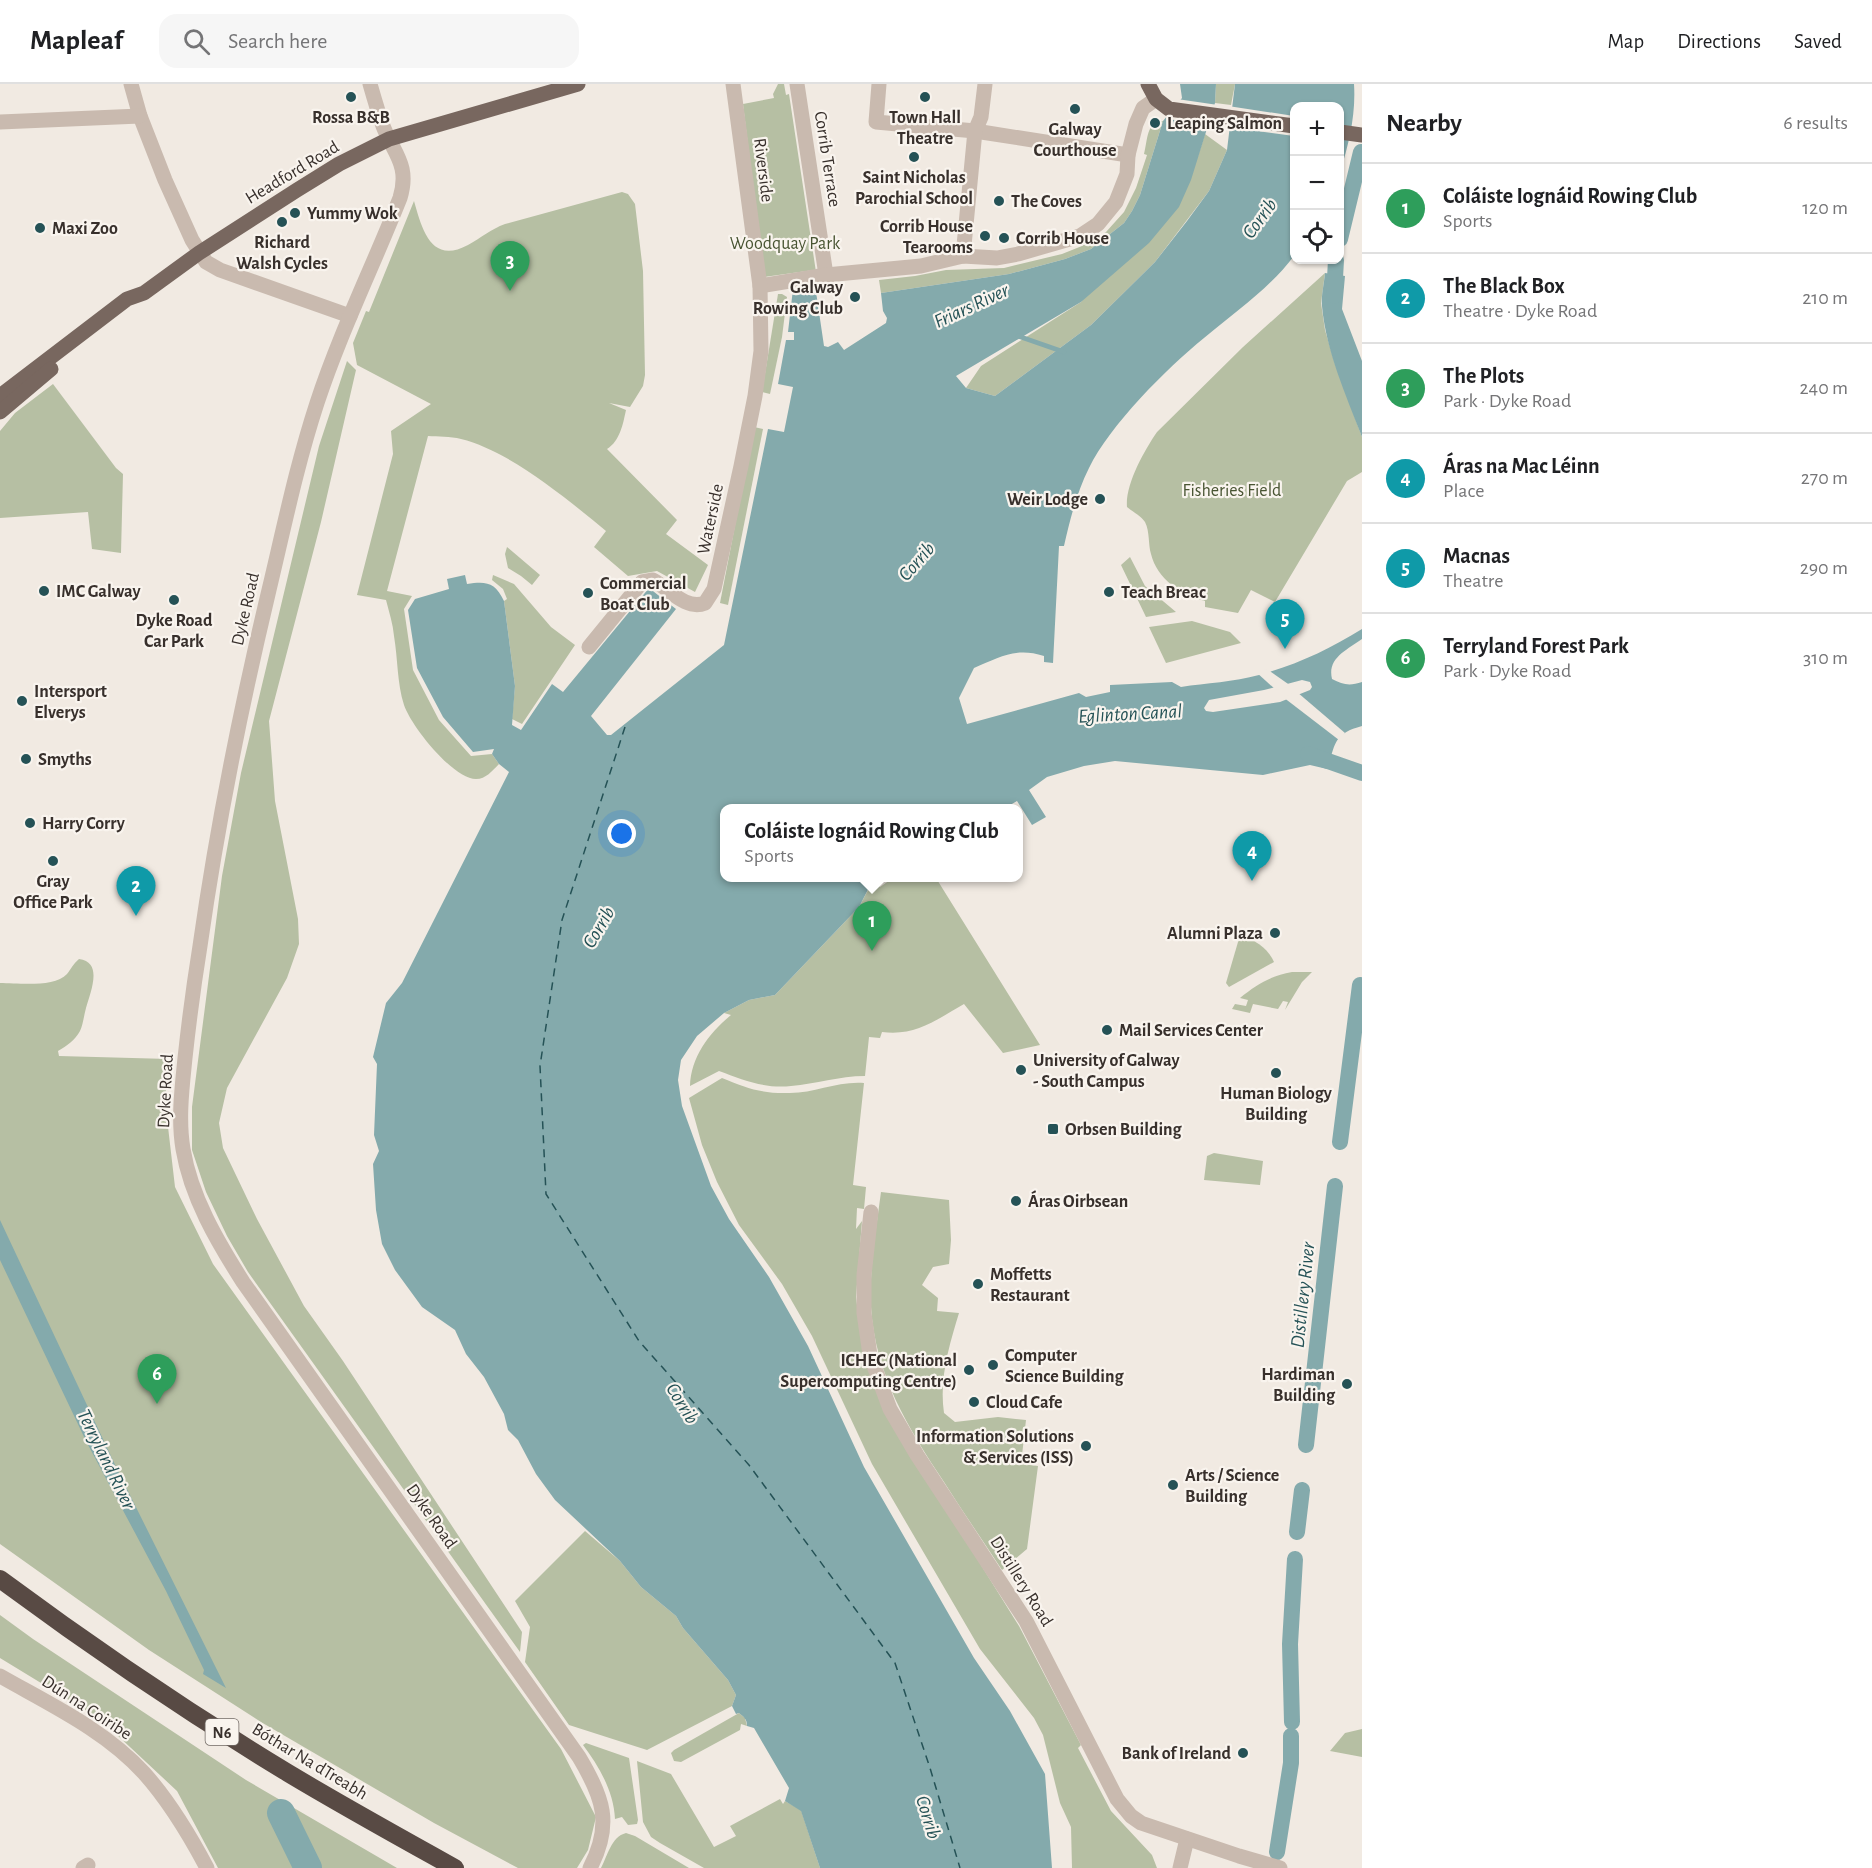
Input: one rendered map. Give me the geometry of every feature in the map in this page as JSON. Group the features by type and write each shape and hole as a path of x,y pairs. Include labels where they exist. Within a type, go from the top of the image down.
{"highway":[{"name":"Bóthar Na dTreabh","path":"0,1579 139,1678 231,1738 370,1821 455,1868"}],"main road":[{"name":"Headford Road","path":"0,396 127,299 144,293 199,253 331,169 389,139 578,84"},
{"path":"1148,84 1156,99 1169,109 1290,125"},
{"name":"Headford Road","path":"0,412 138,302 144,293"}],"street":[{"path":"131,84 140,116 165,180 199,253 206,262 220,270 350,316"},
{"name":"Dyke Road","path":"370,84 389,139 401,162 404,177 402,189 317,403 299,463 256,646 212,862 190,1014 181,1093 180,1124 189,1176 214,1233 243,1282 593,1779 601,1800 604,1826 600,1844 590,1868"},
{"name":"Riverside","path":"733,84 756,262"},
{"name":"Corrib Terrace","path":"797,84 826,275"},
{"path":"879,84 876,122 975,131 1128,155"},
{"path":"963,256 975,131 981,117 985,84"},
{"path":"760,286 826,275 921,266 963,256 997,258 1018,255 1090,231 1105,217 1123,190 1128,155 1136,124 1143,108 1156,99"},
{"path":"0,123 140,116"},
{"name":"Waterside","path":"589,646 642,582 647,579 659,584 685,602 700,605 709,598 714,589 755,396 761,351 760,286 756,262"},
{"name":"Distillery Road","path":"871,1212 864,1275 864,1313 870,1355 890,1409 917,1455 1026,1621 1124,1809 1141,1824 1280,1868"},
{"name":"Dún na Coiribe","path":"0,1676 96,1733 136,1765 156,1786 184,1824 207,1868"},
{"path":"1180,1868 1187,1839"}],"green space":[{"name":"Woodquay Park","path":"778,84 784,84 786,95 789,94 816,272 814,270 764,277 743,104 774,98 773,94"},
{"path":"1216,84 1235,84 1231,105 1215,103"},
{"path":"1163,121 1140,195 1132,211 1124,223 1091,249 1065,259 1009,274 881,293 879,280 946,270 1004,268 1062,254 1106,232 1124,212 1136,188 1147,155 1144,154 1147,137 1153,124"},
{"path":"1205,134 1227,150 1209,191 1155,262 1091,325 995,396 966,388 981,366 1081,302 1198,156"},
{"path":"622,192 628,194 635,204 643,271 645,375 643,386 630,407 609,403 626,410 618,437 607,449 677,520 666,534 708,565 695,592 657,571 628,576 594,547 606,531 537,478 480,445 457,438 428,436 387,591 412,596 404,609 413,670 439,720 471,756 492,754 499,764 483,778 467,777 434,750 408,714 400,688 392,622 386,600 357,595 393,454 391,431 431,404 357,365 353,343 366,311 369,312 414,201 430,241 445,250 455,250 505,224"},
{"name":"Fisheries Field","path":"1325,273 1321,303 1325,330 1362,437 1362,472 1347,481 1275,602 1251,590 1238,613 1205,607 1205,601 1187,595 1171,585 1154,563 1145,522 1127,507 1132,479 1141,458 1157,432 1243,347"},
{"path":"778,294 787,297 782,337 770,394 762,392"},
{"path":"347,361 356,370 321,522 269,721 275,801 298,919 299,944 287,978 227,1088 219,1123 223,1148 257,1219 304,1306 343,1361 522,1632 520,1652 248,1272 227,1236 206,1192 192,1150 192,1107 222,876 241,773 319,446"},
{"path":"53,384 116,468 123,474 121,553 92,549 88,512 0,518 0,431 15,413"},
{"path":"754,427 763,429 728,605 720,603"},
{"path":"507,547 540,575 532,585 508,568 505,554"},
{"path":"1130,557 1145,586 1176,612 1146,617 1121,565"},
{"path":"493,575 514,584 551,627 575,645 522,724 512,719 515,686 504,601 507,599 503,589 492,580"},
{"path":"1192,621 1230,632 1241,643 1166,663 1149,627"},
{"path":"872,882 876,882 880,887 887,882 938,882 1040,1045 1003,1053 964,1004 914,1030 882,1032 880,1038 869,1037 865,1076 782,1087 755,1083 719,1071 690,1086 694,1065 703,1046 715,1030 731,1015 724,1013 749,1000 775,995 859,907"},
{"path":"1241,938 1260,945 1269,953 1274,962 1229,987 1226,983"},
{"path":"79,959 87,961 91,966 92,987 80,1031 71,1043 58,1051 59,1056 169,1059 165,1101 175,1187 213,1264 561,1749 596,1817 588,1850 577,1868 518,1868 434,1823 261,1722 149,1650 0,1544 0,983 35,984 54,981 67,974"},
{"path":"1292,972 1312,972 1302,982 1285,1010 1288,1002 1283,1001 1278,1009 1253,1004 1250,1013 1232,1009 1235,1004 1246,1006 1248,1000 1240,998 1258,985"},
{"path":"722,1078 754,1090 780,1093 864,1083 853,1185 866,1187 864,1209 857,1208 856,1229 862,1221 856,1297 862,1345 981,1565 1019,1626 1081,1745 1078,1748 1111,1811 1152,1855 1157,1868 1072,1868 1071,1827 1060,1803 1043,1735 1034,1718 980,1649 872,1464 812,1336 782,1284 739,1225 717,1182 702,1145 689,1098"},
{"path":"1214,1153 1263,1161 1260,1185 1204,1180 1207,1156"},
{"path":"881,1192 949,1200 951,1240 949,1264 933,1267 922,1285 938,1298 937,1311 959,1313 944,1375 944,1413 955,1422 998,1417 1026,1420 1021,1464 1038,1466 1027,1549 1002,1570 918,1441 886,1378 874,1332 871,1307 873,1250"},
{"path":"585,1531 620,1561 641,1587 676,1616 683,1628 728,1680 736,1695 732,1706 647,1750 569,1725 525,1662 530,1627 515,1601"},
{"path":"0,1615 246,1780 397,1868 218,1868 177,1791 100,1719 0,1658"},
{"path":"739,1713 745,1718 747,1726 741,1724 740,1730 681,1762 674,1761 671,1753 674,1750"},
{"path":"1362,1729 1362,1757 1330,1751 1345,1733"},
{"path":"586,1743 629,1758 637,1824 628,1825 622,1817 615,1819 609,1789 583,1745"},
{"path":"637,1761 671,1774 714,1847 736,1836 730,1826 780,1799 783,1804 785,1801 801,1810 820,1868 704,1868 660,1843 651,1837 643,1822"},
{"path":"626,1833 689,1868 601,1868 613,1842"}],"water":[{"path":"1180,84 1216,84 1215,103 1191,180 1179,207 1149,243 1081,302 956,376 966,388 995,396 1091,325 1155,262 1209,191 1227,150 1235,84 1354,84 1351,129 1344,158 1344,102 1290,102 1290,261 1263,290 1156,381 1098,451 1081,487 1064,546 1059,546 1053,663 1044,662 1044,656 1034,653 1016,653 974,668 959,698 967,724 1079,693 1086,697 1110,692 1110,685 1172,682 1181,687 1259,675 1325,650 1362,629 1362,639 1335,660 1331,672 1332,679 1340,683 1362,682 1362,726 1341,736 1334,746 1327,769 1310,765 1263,775 1115,761 1084,766 1047,777 1029,790 1046,817 1032,825 1023,811 1023,804 1019,804 1017,801 1012,804 720,804 720,882 872,882 859,907 775,995 749,1000 724,1013 697,1036 681,1060 678,1080 682,1106 711,1186 729,1219 769,1277 808,1346 864,1467 974,1658 1010,1711 1045,1774 1052,1868 820,1868 801,1811 785,1801 789,1788 754,1728 747,1726 744,1717 739,1713 736,1714 732,1706 736,1695 728,1680 683,1628 676,1616 641,1587 620,1561 555,1500 536,1474 518,1440 508,1430 504,1414 484,1377 466,1354 455,1330 422,1307 395,1270 382,1244 376,1210 373,1164 379,1151 374,1135 377,1064 373,1057 386,1003 402,983 509,772 492,754 494,749 473,752 443,717 417,668 408,610 415,599 449,589 447,579 465,575 467,584 485,583 497,590 504,601 515,686 512,725 521,730 552,684 563,692 649,588 676,609 591,716 607,735 611,735 724,645 768,429 784,432 793,387 778,384 786,340 794,340 794,332 788,332 793,289 815,285 824,346 828,347 838,342 844,350 886,323 887,318 883,311 881,293 1009,274 1065,259 1091,249 1124,223 1140,195 1163,121 1182,98","holes":["1302,680 1310,682 1312,687 1310,690 1280,702 1213,712 1206,711 1204,708 1209,700"]},
{"path":"1325,273 1345,276 1342,309 1362,361 1362,437 1338,373 1324,323 1322,302"},
{"path":"0,1220 118,1471 226,1688 203,1674 204,1670 166,1591 86,1441 0,1260"}],"pier":[{"path":"1177,99 1218,105 1211,125 1167,119 1168,110"},
{"path":"1228,106 1290,115 1290,135 1226,127"},
{"path":"1267,669 1291,686 1276,690 1256,672"},
{"path":"1297,692 1345,733 1339,740 1283,697"}],"waterway":[{"name":"Distillery River","path":"1344,222 1361,152"},
{"name":"Distillery River","path":"1334,296 1336,264"},
{"path":"1018,336 1064,352"},
{"name":"Distillery River","path":"1308,754 1362,773"},
{"name":"Distillery River","path":"1340,1142 1360,985"},
{"name":"Distillery River","path":"1306,1445 1335,1186"},
{"name":"Distillery River","path":"1297,1532 1302,1490"},
{"name":"Distillery River","path":"1292,1722 1290,1644 1295,1559"},
{"name":"Distillery River","path":"1277,1852 1291,1763 1291,1736"},
{"name":"Terryland River","path":"281,1813 308,1868"}],"ferry route":[{"path":"625,727 562,920 540,1066 546,1194 639,1341 749,1465 895,1663 960,1868"}],"place":[{"name":"Rossa B&B","path":"351,97"},
{"name":"Town Hall Theatre","path":"925,97"},
{"name":"Galway Courthouse","path":"1075,109"},
{"name":"Leaping Salmon","path":"1155,123"},
{"name":"Saint Nicholas Parochial School","path":"914,157"},
{"name":"The Coves","path":"999,201"},
{"name":"Yummy Wok","path":"295,213"},
{"name":"Richard Walsh Cycles","path":"282,222"},
{"name":"Maxi Zoo","path":"40,228"},
{"name":"Corrib House Tearooms","path":"985,236"},
{"name":"Corrib House","path":"1004,238"},
{"name":"The Plots","path":"510,291"},
{"name":"Galway Rowing Club","path":"855,297"},
{"name":"Weir Lodge","path":"1100,499"},
{"name":"IMC Galway","path":"44,591"},
{"name":"Teach Breac","path":"1109,592"},
{"name":"Commercial Boat Club","path":"588,593"},
{"name":"Dyke Road Car Park","path":"174,600"},
{"name":"Macnas","path":"1285,649"},
{"name":"Intersport Elverys","path":"22,701"},
{"name":"Smyths","path":"26,759"},
{"name":"Harry Corry","path":"30,823"},
{"name":"Gray Office Park","path":"53,861"},
{"name":"Áras na Mac Léinn","path":"1252,881"},
{"name":"The Black Box","path":"136,916"},
{"name":"Alumni Plaza","path":"1275,933"},
{"name":"Coláiste Iognáid Rowing Club","path":"872,951"},
{"name":"Mail Services Center","path":"1107,1030"},
{"name":"University of Galway - South Campus","path":"1021,1070"},
{"name":"Human Biology Building","path":"1276,1073"},
{"name":"Orbsen Building","path":"1053,1129"},
{"name":"Áras Oirbsean","path":"1016,1201"},
{"name":"Moffetts Restaurant","path":"978,1284"},
{"name":"Computer Science Building","path":"993,1365"},
{"name":"ICHEC (National Supercomputing Centre)","path":"969,1370"},
{"name":"Hardiman Building","path":"1347,1384"},
{"name":"Cloud Cafe","path":"974,1402"},
{"name":"Terryland Forest Park","path":"157,1404"},
{"name":"Information Solutions & Services (ISS)","path":"1086,1446"},
{"name":"Arts / Science Building","path":"1173,1485"},
{"name":"Bank of Ireland","path":"1243,1753"}],"water label":[{"name":"Corrib","path":"1259,218"},
{"name":"Friars River","path":"971,305"},
{"name":"Corrib","path":"916,561"},
{"name":"Eglinton Canal","path":"1130,713"},
{"name":"Corrib","path":"598,927"},
{"name":"Corrib","path":"683,1403"},
{"name":"Corrib","path":"929,1817"}]}
